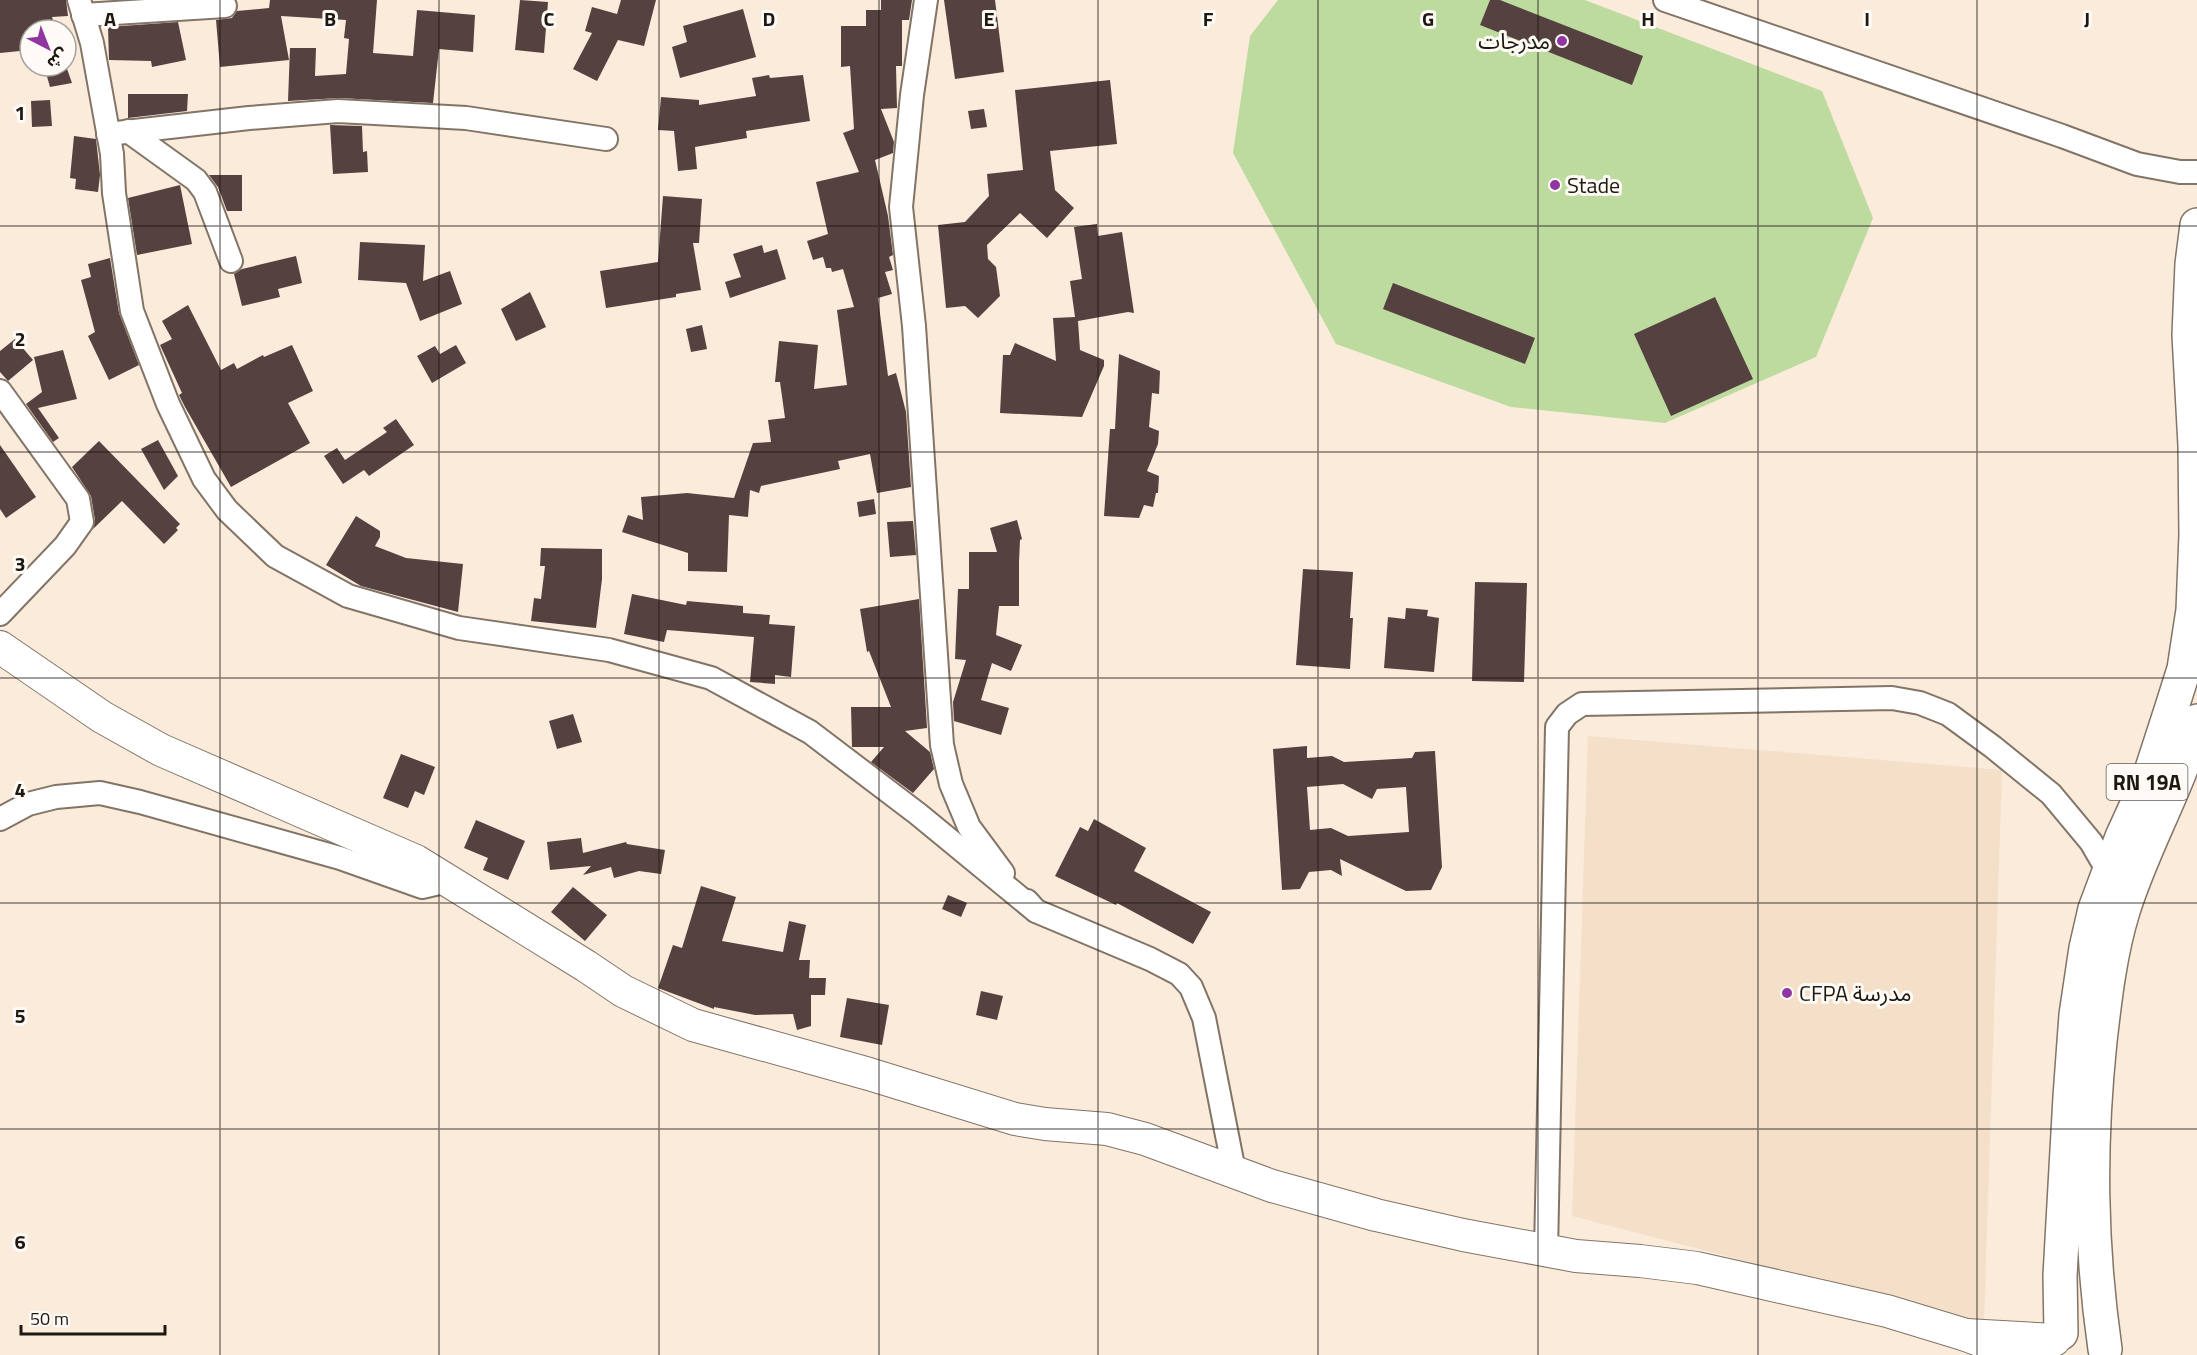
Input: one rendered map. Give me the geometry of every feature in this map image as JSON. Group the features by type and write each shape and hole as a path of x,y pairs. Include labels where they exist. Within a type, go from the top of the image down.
{"main road":[{"name":"RN 19A","path":"2055,1343 2076,1015 2086,948 2095,909 2122,837 2148,778 2172,707 2184,669 2193,610 2196,535 2195,445 2189,335 2192,264 2197,225"},
{"name":"RN 19A","path":"2105,1352 2093,1246 2092,1182 2093,1108 2109,972 2122,913 2183,762 2197,721"},
{"path":"2055,1343 2070,1329 2088,1330 2096,1334 2105,1352"}],"street":[{"path":"926,0 912,95 901,207 915,337 942,745 951,784 969,827 1035,911"},
{"path":"1665,0 2062,136 2137,165 2180,172 2197,172"},
{"path":"225,6 81,7 118,133 132,311 164,394 204,478 227,510 275,556 348,597 459,628 609,650 711,678 810,732 918,814 1035,911 1150,959 1179,974 1191,987 1204,1018 1234,1171"},
{"path":"118,133 249,118 338,111 466,118 606,139"},
{"path":"118,133 196,180 205,192 231,261"},
{"path":"0,391 78,499 82,522 65,546 0,614"},
{"path":"0,647 102,717 161,750 416,861 623,991 693,1025 869,1074 1015,1119 1107,1129 1144,1139 1272,1186 1376,1215 1546,1251 1708,1271 1887,1311 1966,1335 2018,1355"},
{"path":"1546,1251 1557,728 1567,714 1582,704 1892,698 1920,703 1948,714 2051,794 2091,842 2109,873"},
{"path":"0,819 28,804 56,797 100,793 340,858 422,887 448,880"},
{"path":"1966,1335 2055,1343"}],"shaded area":[{"name":"CFPA مدرسة","path":"1588,736 2002,770 1984,1323 1572,1216"}],"green space":[{"name":"Stade","path":"1278,0 1585,0 1822,91 1873,218 1816,357 1665,423 1511,407 1336,344 1233,153 1250,36"}],"building":[{"path":"0,0 66,0 68,16 18,18 18,51 0,53"},
{"path":"270,0 377,0 373,53 413,56 417,10 475,15 473,52 439,49 433,103 339,98 288,101 290,48 316,48 315,76 346,74 349,39 344,38 346,20 281,16 289,60 220,67 216,20 232,18 237,11 269,8"},
{"path":"520,0 548,2 544,53 515,50"},
{"path":"621,0 656,0 644,46 618,40 597,81 573,69 592,33 585,31 592,7 617,14"},
{"path":"881,0 912,0 909,20 902,20 902,66 896,66 897,108 881,109 894,142 893,153 875,160 888,216 893,255 889,257 893,270 885,272 892,294 878,298 888,376 896,373 906,412 911,487 877,493 870,454 838,461 840,469 761,486 759,493 750,490 748,517 729,515 727,572 688,571 688,553 622,532 628,515 643,520 641,497 687,493 734,498 753,443 771,442 768,420 785,418 780,382 775,382 779,341 818,345 814,389 847,385 837,310 854,307 843,269 832,272 831,268 826,268 823,257 813,260 807,241 828,234 816,182 859,172 843,133 854,129 850,66 841,67 841,26 866,26 866,10 881,10"},
{"path":"944,0 995,0 1004,72 955,79"},
{"name":"مدرجات","path":"1490,0 1500,0 1643,56 1632,85 1480,25"},
{"path":"743,9 756,57 680,78 672,47 687,42 683,26"},
{"path":"178,22 186,60 152,67 151,61 109,60 108,27"},
{"path":"769,75 770,78 803,75 810,121 746,131 747,138 695,147 697,169 678,171 674,131 658,130 661,97 699,100 699,105 756,96 752,78"},
{"path":"47,78 70,78 72,83 50,87"},
{"path":"1110,80 1117,144 1050,151 1055,190 1074,208 1047,238 1020,213 987,245 988,259 996,267 1000,296 978,318 965,306 946,308 938,225 965,222 989,196 987,174 1023,170 1015,90"},
{"path":"128,94 188,94 187,111 128,118"},
{"path":"50,100 52,126 32,127 31,101"},
{"path":"984,109 987,127 971,129 968,111"},
{"path":"330,125 362,126 363,152 367,151 368,172 333,174"},
{"path":"74,136 96,139 100,175 98,192 75,189 76,179 70,178"},
{"path":"209,175 242,175 242,211 227,211 218,187"},
{"path":"180,185 192,244 137,255 128,198"},
{"path":"663,196 702,199 699,243 693,243 701,290 676,294 676,297 606,308 600,271 658,262"},
{"path":"1097,224 1098,236 1122,232 1134,313 1128,312 1078,321 1080,350 1104,360 1104,366 1082,417 1000,413 1003,355 1010,355 1015,343 1056,361 1053,318 1075,317 1070,281 1082,279 1074,227"},
{"path":"360,242 425,245 423,281 450,271 462,304 420,321 406,283 358,280"},
{"path":"762,245 764,253 777,249 786,279 730,298 725,282 741,277 733,254"},
{"path":"296,256 302,283 278,289 280,297 242,306 234,274 242,269"},
{"path":"110,258 119,313 139,365 109,380 88,336 95,332 81,280 91,277 88,264"},
{"path":"1393,283 1535,338 1525,364 1383,309"},
{"path":"530,292 546,327 516,341 501,309"},
{"path":"1715,297 1753,379 1671,416 1634,334"},
{"path":"188,305 221,370 234,363 237,369 263,355 264,357 292,345 313,391 288,403 310,443 231,487 179,395 182,393 160,345 172,339 162,321"},
{"path":"702,325 707,349 691,352 686,329"},
{"path":"15,339 33,360 8,381 0,372 0,351"},
{"path":"456,345 466,363 432,383 417,356 435,346 440,354"},
{"path":"63,350 77,399 38,408 59,438 53,442 26,404 42,392 34,357"},
{"path":"1119,354 1160,371 1159,394 1152,393 1149,427 1159,431 1158,444 1147,471 1159,476 1158,493 1156,493 1153,507 1144,505 1139,518 1104,516 1110,429 1115,429"},
{"path":"396,419 414,445 369,476 364,470 343,484 324,456 337,448 345,460 387,432 383,428"},
{"path":"158,440 178,476 164,490 141,449"},
{"path":"99,441 180,524 176,528 178,530 164,544 122,501 93,529 95,520 91,496 72,467"},
{"path":"0,445 36,497 6,518 0,509"},
{"path":"874,499 876,514 859,517 857,502"},
{"path":"356,516 380,531 380,537 375,546 406,558 463,564 458,612 361,586 326,565"},
{"path":"1017,520 1022,539 1020,540 1019,562 1019,606 999,606 996,635 1022,645 1011,671 992,663 981,700 1009,708 1001,735 954,721 953,702 966,660 955,659 958,589 969,589 969,552 997,552 990,528"},
{"path":"913,521 916,555 890,557 887,522"},
{"path":"541,548 602,549 602,579 596,628 531,621 534,598 541,599 545,566 540,566"},
{"path":"1303,569 1353,572 1350,669 1296,665"},
{"path":"1475,582 1527,583 1524,682 1472,681"},
{"path":"632,594 686,605 687,601 743,606 743,613 770,615 769,624 795,626 791,677 775,675 775,684 750,682 754,637 667,630 664,642 624,634"},
{"path":"919,599 927,728 905,731 930,752 934,769 913,793 871,762 884,747 852,747 851,707 891,707 869,651 867,652 860,609"},
{"path":"1406,608 1428,610 1427,616 1439,618 1434,672 1384,668 1388,617 1405,619"},
{"path":"573,714 582,742 557,749 549,721"},
{"path":"1307,746 1307,758 1332,756 1344,762 1412,758 1415,752 1435,751 1442,867 1431,890 1406,891 1340,859 1342,876 1331,870 1309,872 1300,889 1282,890 1273,749","holes":["1343,784 1372,799 1377,789 1406,787 1409,832 1348,836 1331,828 1310,830 1307,787"]},
{"path":"401,754 435,767 424,795 415,791 408,808 383,798"},
{"path":"1094,819 1146,848 1134,871 1211,912 1193,944 1117,903 1116,905 1055,876 1080,827 1088,831"},
{"path":"476,820 525,841 508,880 483,870 488,858 464,848"},
{"path":"581,838 583,853 626,842 665,850 661,874 639,871 614,878 611,867 583,875 591,866 550,870 547,842"},
{"path":"701,886 736,897 722,941 783,952 789,921 806,925 799,960 810,960 809,978 826,978 825,995 811,995 811,1026 797,1030 793,1014 755,1015 714,1007 714,1009 658,988 673,945 682,948"},
{"path":"573,887 607,915 585,941 551,912"},
{"path":"948,895 967,903 961,917 942,909"},
{"path":"981,991 1003,996 997,1020 976,1015"},
{"path":"847,998 889,1005 882,1045 840,1037"}],"place":[{"name":"مدرجات","path":"1562,41"},
{"name":"Stade","path":"1555,185"},
{"name":"CFPA مدرسة","path":"1787,993"}]}
